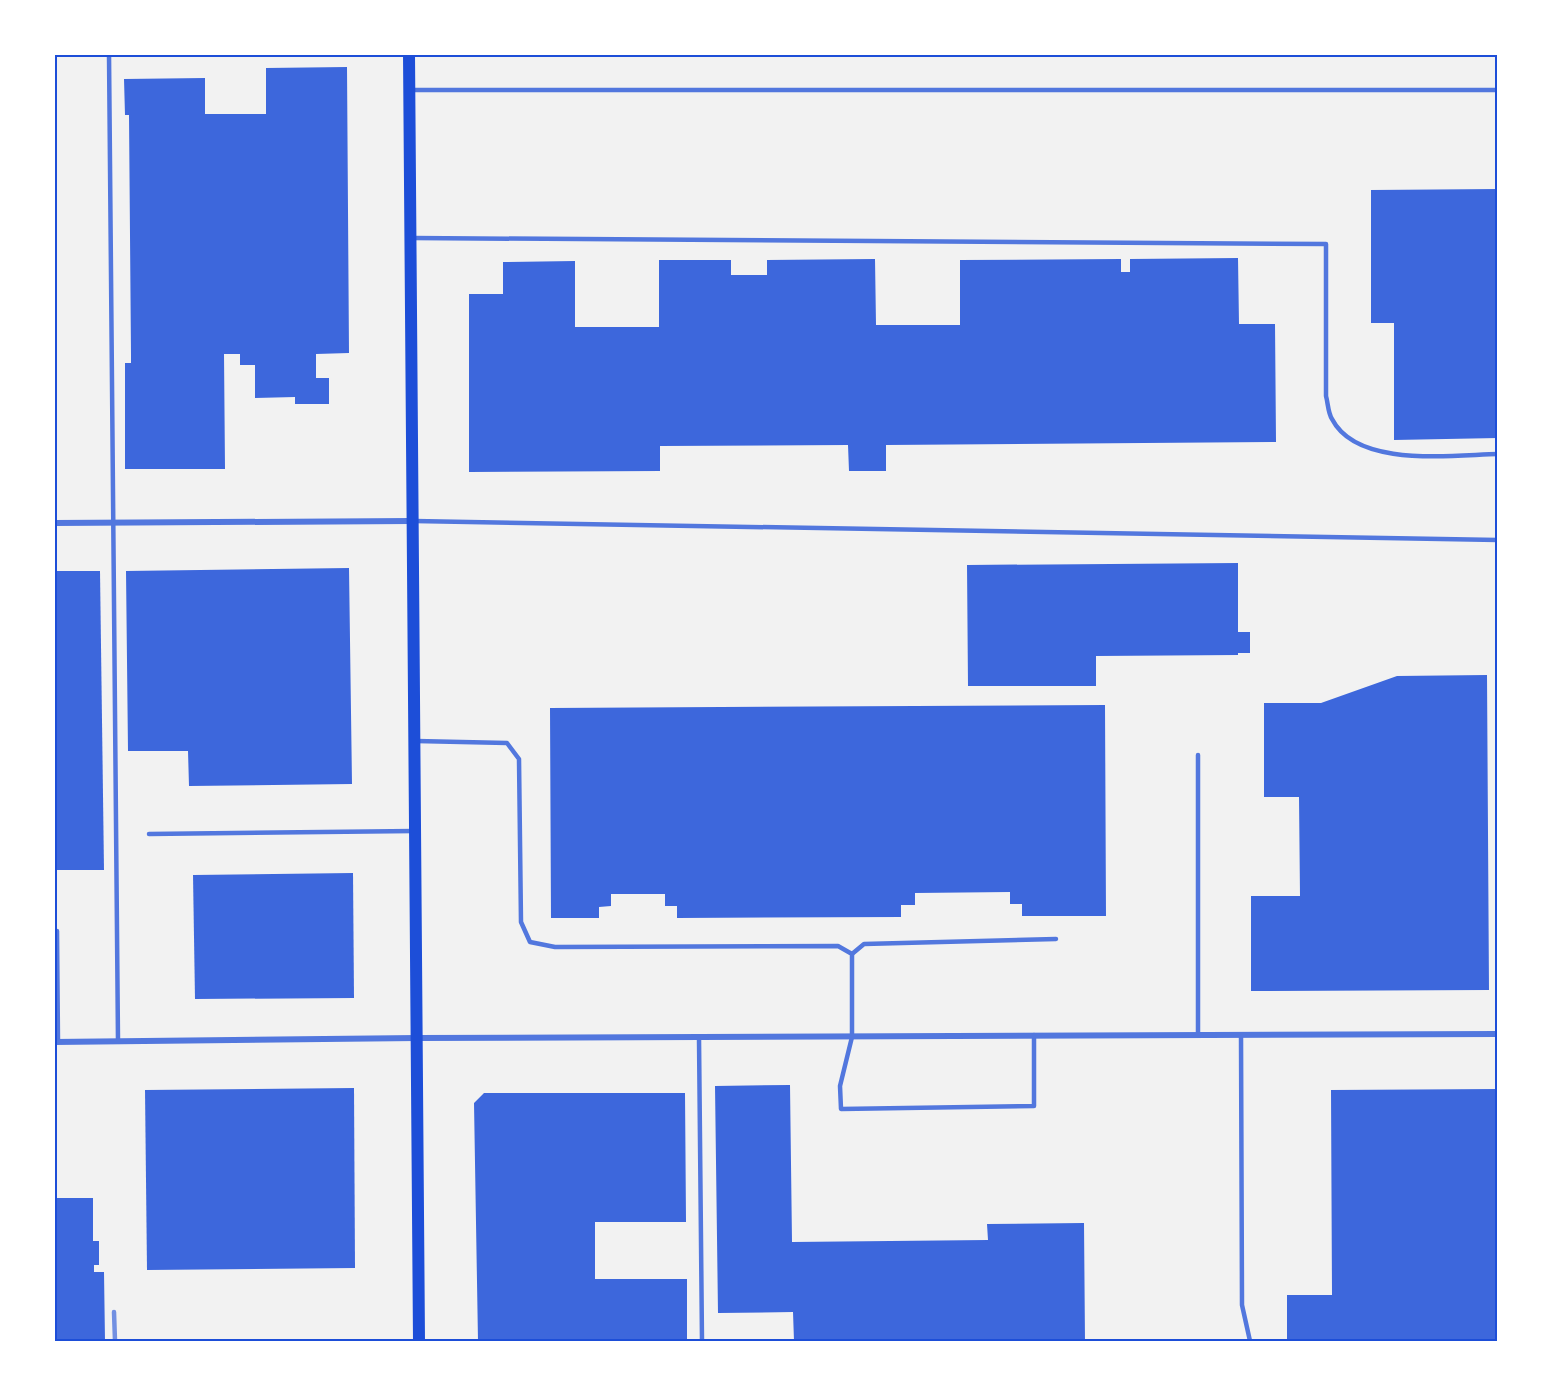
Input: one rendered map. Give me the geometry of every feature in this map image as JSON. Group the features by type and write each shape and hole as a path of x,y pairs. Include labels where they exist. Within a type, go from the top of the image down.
{"main road":[{"path":"409,54 419,1341"}],"street":[{"path":"54,523 411,521"},
{"path":"56,1042 417,1038 1498,1034"}],"lane":[{"path":"109,54 118,1041"},
{"path":"410,90 1498,90"},
{"path":"410,238 1326,244 1326,396 1332,419 1349,440 1366,449 1401,455 1498,454"},
{"path":"411,521 1498,540"},
{"path":"414,740 507,743 519,759 521,922 530,942 555,947 838,946 852,954"},
{"path":"1198,755 1198,1035"},
{"path":"149,834 414,831"},
{"path":"54,931 57,931 56,1042"},
{"path":"852,954 864,944 1056,939"},
{"path":"852,954 852,1037 840,1086 841,1109 1034,1106 1034,1035"},
{"path":"1241,1035 1242,1305 1250,1341"},
{"path":"699,1038 702,1341"}],"building":[{"path":"347,67 349,353 316,354 316,378 329,378 329,404 295,404 295,397 255,398 255,365 240,365 240,354 224,354 225,469 125,469 125,363 131,363 131,355 129,115 125,115 124,79 205,78 205,114 266,114 266,68"},
{"path":"1498,189 1498,438 1394,440 1394,323 1371,323 1371,190"},
{"path":"1238,258 1239,324 1275,324 1276,442 886,445 886,471 849,471 848,445 660,446 660,471 469,472 469,294 503,294 503,262 575,261 575,327 659,327 659,260 731,260 731,275 767,275 767,260 875,259 876,325 960,325 960,260 1121,259 1121,272 1130,272 1130,259"},
{"path":"1238,563 1238,632 1250,632 1250,653 1096,656 1096,686 968,686 967,565"},
{"path":"349,568 352,784 189,786 188,751 128,751 126,571"},
{"path":"54,571 100,571 104,870 54,870"},
{"path":"1487,675 1489,990 1251,991 1251,896 1300,896 1299,797 1264,797 1264,703 1321,703 1397,676"},
{"path":"1105,705 1106,916 1022,916 1022,904 1010,904 1010,892 915,893 915,905 901,905 901,917 677,918 677,906 665,906 665,894 611,894 611,906 599,907 599,918 551,918 550,708"},
{"path":"353,873 354,998 195,999 193,875"},
{"path":"790,1085 792,1242 988,1240 987,1224 1084,1223 1085,1341 794,1341 793,1312 718,1313 715,1086"},
{"path":"354,1088 355,1268 147,1270 145,1090"},
{"path":"1498,1089 1498,1341 1287,1341 1287,1295 1332,1295 1331,1090"},
{"path":"484,1093 685,1093 686,1222 595,1222 595,1279 687,1279 687,1341 478,1341 474,1103"},
{"path":"54,1198 93,1198 93,1241 99,1241 99,1265 94,1265 94,1272 104,1272 105,1341 54,1341"}],"railway":[{"path":"114,1312 115,1341"}]}
